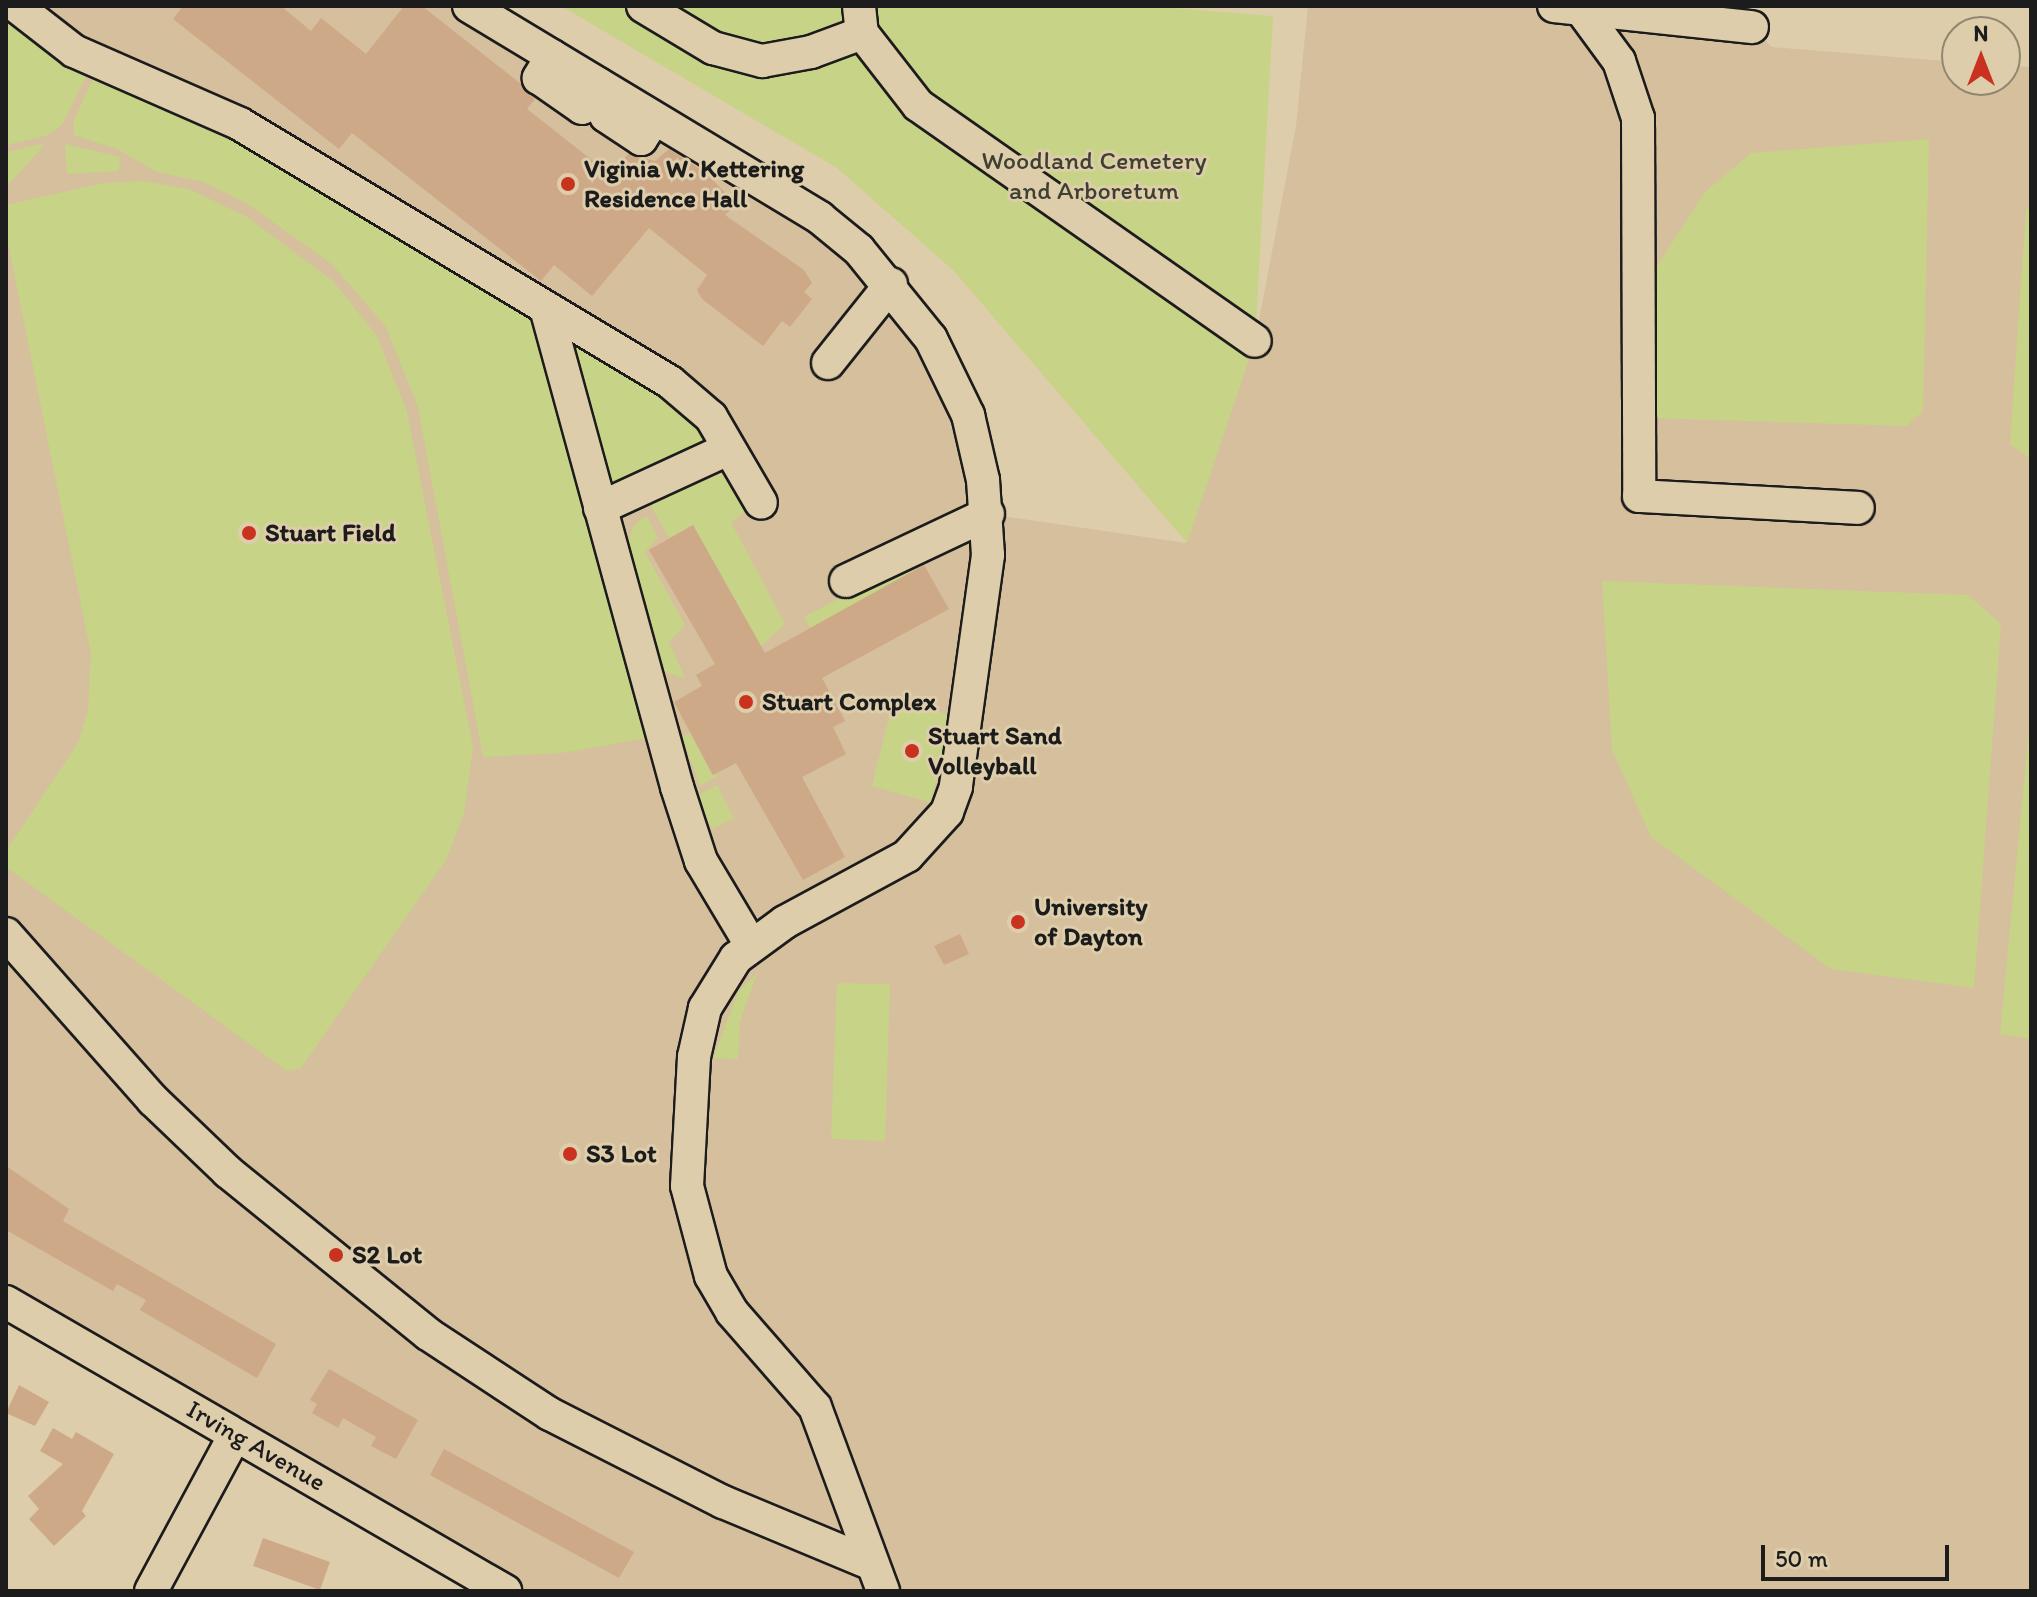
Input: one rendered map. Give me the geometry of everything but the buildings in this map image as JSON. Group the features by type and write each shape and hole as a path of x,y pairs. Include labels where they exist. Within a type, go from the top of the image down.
{"street":[{"path":"16,6 74,51 240,124 691,397 761,503"},
{"path":"469,6 820,218 891,284 954,381 968,415 988,514 986,592 956,787 947,812 907,856 751,945 716,985 698,1030 687,1179 691,1214 725,1302 819,1416 877,1578"},
{"path":"643,6 713,48 762,61 811,52 860,19 918,105 1255,341"},
{"path":"1567,7 1752,27"},
{"path":"1567,7 1619,61 1638,118 1639,496 1858,508"},
{"path":"828,363 891,284"},
{"path":"546,308 701,861 751,945"},
{"path":"600,508 728,449"},
{"path":"846,581 988,514"},
{"path":"6,934 104,1048 228,1172 428,1334 550,1414 877,1578"},
{"name":"Irving Avenue","path":"6,1302 505,1591"},
{"path":"151,1591 235,1435"}],"shaded area":[{"name":"University of Dayton","path":"6,6 469,6 820,218 931,338 988,514 1186,543 1255,341 1296,126 1308,6 1554,6 1752,27 1772,47 1941,61 1941,96 2021,96 2021,66 2031,67 2031,1591 505,1591 6,1302"}],"green space":[{"name":"Woodland Cemetery and Arboretum","path":"561,6 1149,6 1273,16 1255,341 1187,543 954,271 837,168"},
{"path":"6,11 89,71 62,125 46,136 6,145"},
{"path":"95,74 208,121 531,314 652,737 562,753 483,757 418,407 386,327 333,265 251,206 204,182 157,172 117,149 74,135 74,120"},
{"path":"1929,139 1923,411 1906,426 1649,418 1653,272 1705,192 1751,153"},
{"path":"42,144 42,148 6,187 6,152"},
{"path":"65,144 120,157 119,171 67,174"},
{"name":"Stuart Field","path":"143,181 189,189 247,217 333,281 377,336 407,412 473,747 464,813 446,860 301,1068 287,1071 6,867 6,851 78,743 88,710 91,654 6,233 6,205 103,183"},
{"path":"2026,209 2031,209 2031,459 2010,444"},
{"path":"578,344 670,394 703,431 701,448 618,486 609,481 572,353"},
{"path":"720,474 734,480 746,500 743,514 731,522 785,624 761,646 693,525 669,538 650,504"},
{"path":"647,516 658,538 645,552 685,625 669,642 685,678 664,672 628,541 634,525"},
{"path":"920,555 924,565 810,628 804,617"},
{"path":"1602,581 1968,595 2001,624 1974,988 1831,969 1651,837 1612,749"},
{"name":"Stuart Sand Volleyball","path":"894,697 952,716 931,803 872,786"},
{"path":"2031,708 2031,1039 2000,1034"},
{"path":"690,733 712,775 719,775 700,786 682,737"},
{"path":"717,785 734,818 712,829 694,797"},
{"path":"800,935 757,974 740,1021 738,1059 713,1058 739,990"},
{"path":"837,983 890,984 885,1141 831,1139"}],"place":[{"name":"Viginia W. Kettering Residence Hall","path":"568,184"},
{"name":"Stuart Field","path":"249,533"},
{"name":"Stuart Complex","path":"746,702"},
{"name":"Stuart Sand Volleyball","path":"912,751"},
{"name":"University of Dayton","path":"1018,922"},
{"name":"S3 Lot","path":"570,1154"},
{"name":"S2 Lot","path":"336,1255"}]}
